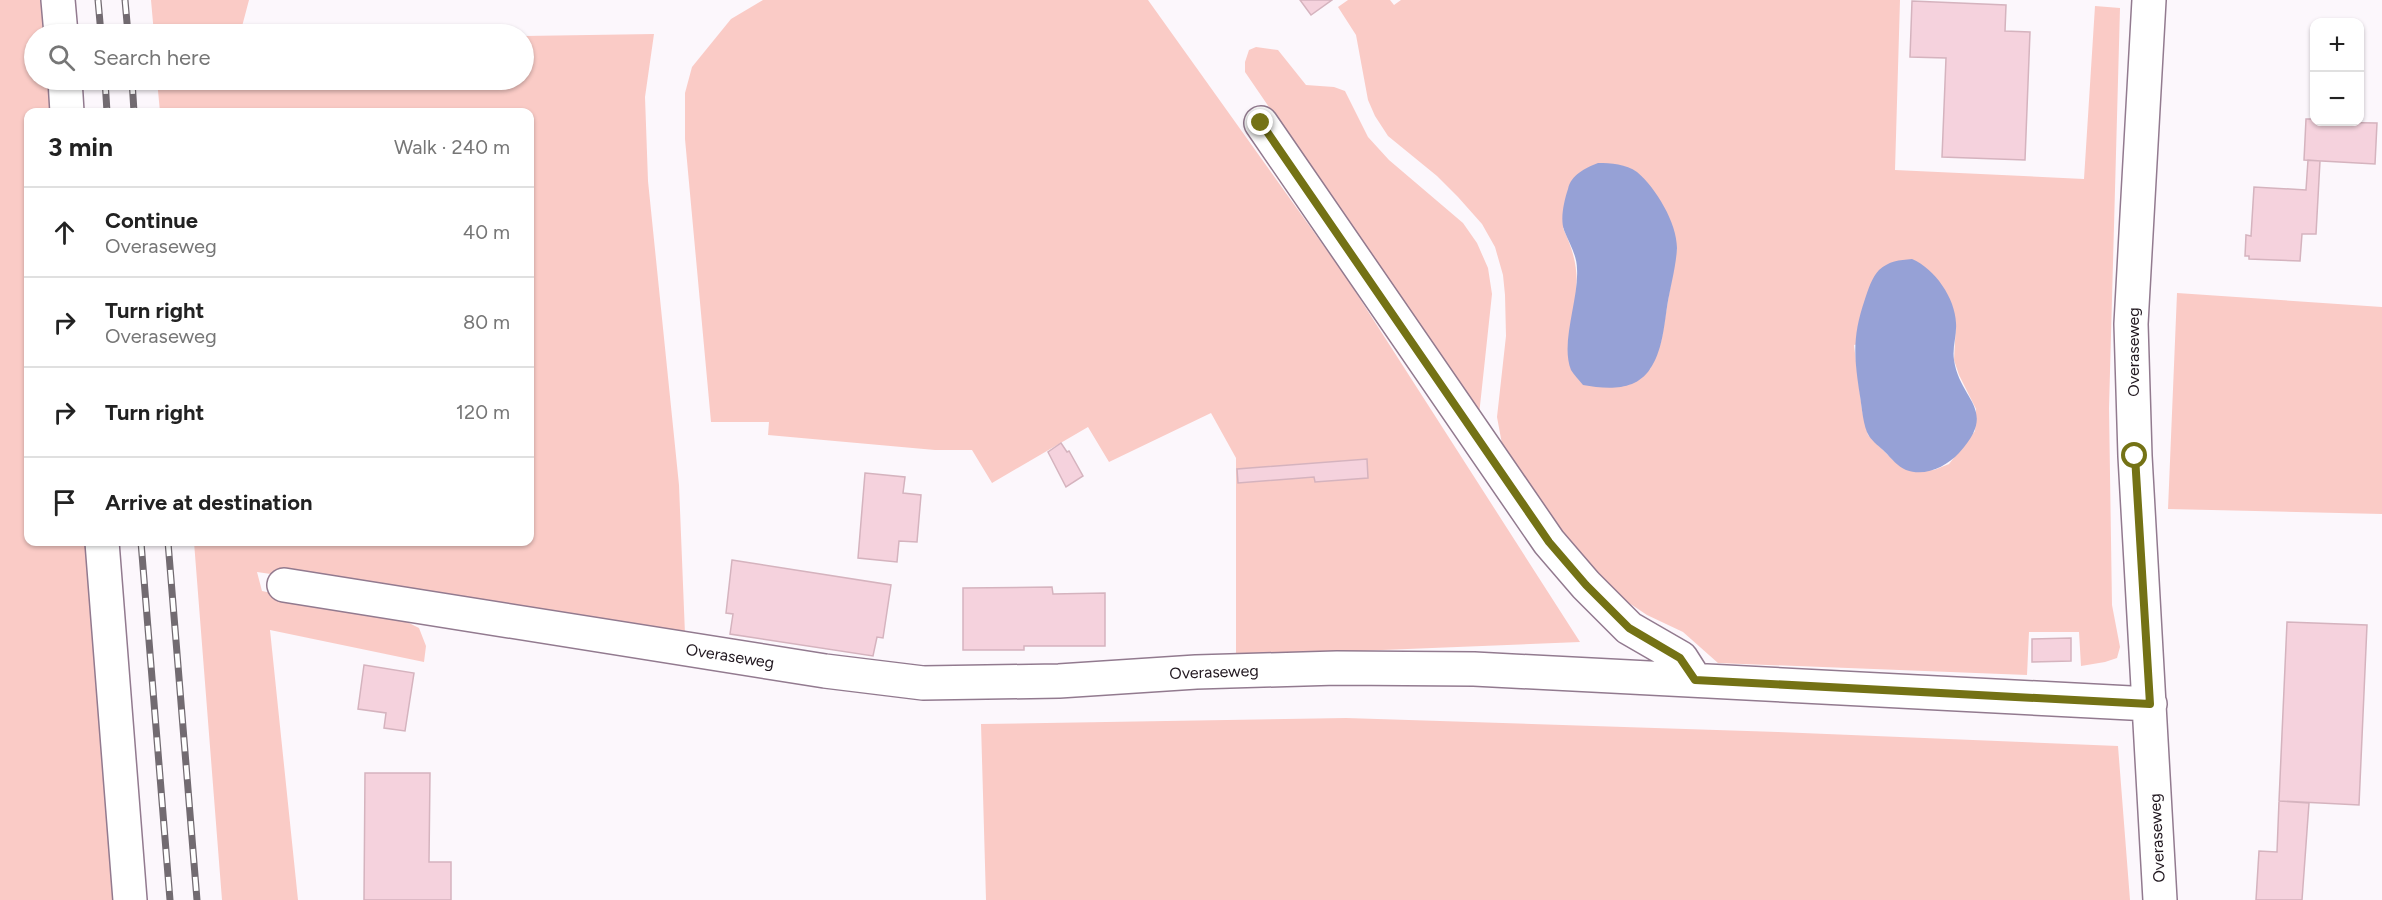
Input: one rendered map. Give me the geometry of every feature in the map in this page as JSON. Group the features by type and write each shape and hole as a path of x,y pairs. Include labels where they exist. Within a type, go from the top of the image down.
{"street":[{"path":"58,0 60,24"},
{"name":"Overaseweg","path":"2149,0 2131,324 2135,456 2160,900"},
{"path":"66,90 67,108"},
{"path":"1261,123 1549,542 1586,585 1629,628 1680,658 1695,680"},
{"path":"102,546 130,900"},
{"name":"Overaseweg","path":"285,585 814,670 923,683 1059,681 1196,672 1336,668 1474,669 2150,704"}],"shaded area":[{"path":"0,0 49,0 50,24 24,24 24,90 56,90 58,108 24,108 24,546 92,546 120,900 0,900"},
{"path":"151,0 249,0 243,24 153,24"},
{"path":"763,0 1148,0 1346,277 1580,642 1236,656 1236,458 1211,413 1109,462 1088,427 992,483 972,450 935,450 768,435 769,422 711,422 685,139 685,93 692,67 731,19"},
{"path":"1348,0 1390,0 1394,5 1401,0 1900,0 1895,170 2084,179 2095,6 2120,8 2109,408 2112,605 2120,647 2117,658 2081,666 2079,632 2029,632 2027,675 1718,663 1683,632 1647,615 1605,587 1551,522 1502,444 1497,417 1506,336 1505,295 1503,275 1495,247 1482,224 1458,197 1437,176 1388,136 1368,100 1356,35 1338,7","holes":["1563,228 1677,247 1661,342 1650,369 1572,324 1576,275 1573,254","1956,323 1954,360 1976,409 1975,431 1949,464 1934,470 1915,471 1895,462 1868,435 1862,410 1854,345"]},
{"path":"654,34 645,97 648,181 679,485 685,634 257,572 262,591 401,619 419,628 426,646 424,662 270,630 298,900 222,900 194,546 534,546 534,108 160,108 158,90 534,90 534,36"},
{"path":"1256,47 1278,50 1306,85 1334,87 1345,91 1368,137 1389,160 1463,223 1477,243 1488,268 1492,294 1479,415 1245,72 1249,50"},
{"path":"2177,293 2382,307 2382,514 2168,509"},
{"path":"1346,718 2118,746 2130,900 986,900 981,724"}],"water":[{"path":"1598,163 1628,167 1644,179 1658,196 1669,217 1677,248 1660,347 1654,362 1644,376 1636,382 1610,388 1583,385 1571,370 1568,359 1577,264 1564,230 1563,210 1572,180 1584,170"},
{"path":"1912,259 1936,277 1948,294 1956,323 1954,360 1977,415 1976,426 1971,438 1959,453 1942,466 1920,472 1900,467 1869,436 1863,417 1856,358 1858,325 1874,276 1890,263"}],"building":[{"path":"1300,0 1332,0 1311,15"},
{"path":"1912,1 2006,5 2005,31 2030,32 2025,160 1942,157 1946,58 1910,57"},
{"path":"2306,119 2310,119 2310,126 2364,126 2364,123 2377,123 2375,164 2304,160"},
{"path":"2308,160 2320,161 2316,234 2302,234 2300,261 2249,259 2249,256 2245,256 2246,235 2251,236 2254,187 2306,190"},
{"path":"1061,443 1067,452 1069,451 1083,476 1066,487 1048,452"},
{"path":"1367,459 1368,478 1315,482 1314,477 1238,483 1237,469"},
{"path":"865,473 905,477 903,493 921,495 917,542 899,541 897,562 858,558"},
{"path":"732,560 891,585 883,638 877,637 873,656 730,634 733,614 726,613"},
{"path":"1052,587 1053,594 1105,593 1105,646 1024,646 1024,650 963,650 963,588"},
{"path":"2287,622 2367,625 2359,805 2279,801"},
{"path":"2071,638 2071,661 2032,662 2032,639"},
{"path":"364,665 414,673 405,731 384,728 386,713 358,709"},
{"path":"365,773 430,773 429,862 451,862 451,900 364,900"},
{"path":"2279,801 2309,803 2302,900 2256,900 2259,851 2277,852"}],"railway":[{"path":"98,0 100,24"},
{"path":"125,0 127,24"},
{"path":"106,90 107,108"},
{"path":"133,90 134,108"},
{"path":"141,546 170,900"},
{"path":"168,546 197,900"}],"route":[{"path":"1261,123 1549,542 1586,585 1629,628 1680,658 1695,680 2150,704 2135,456"}]}
